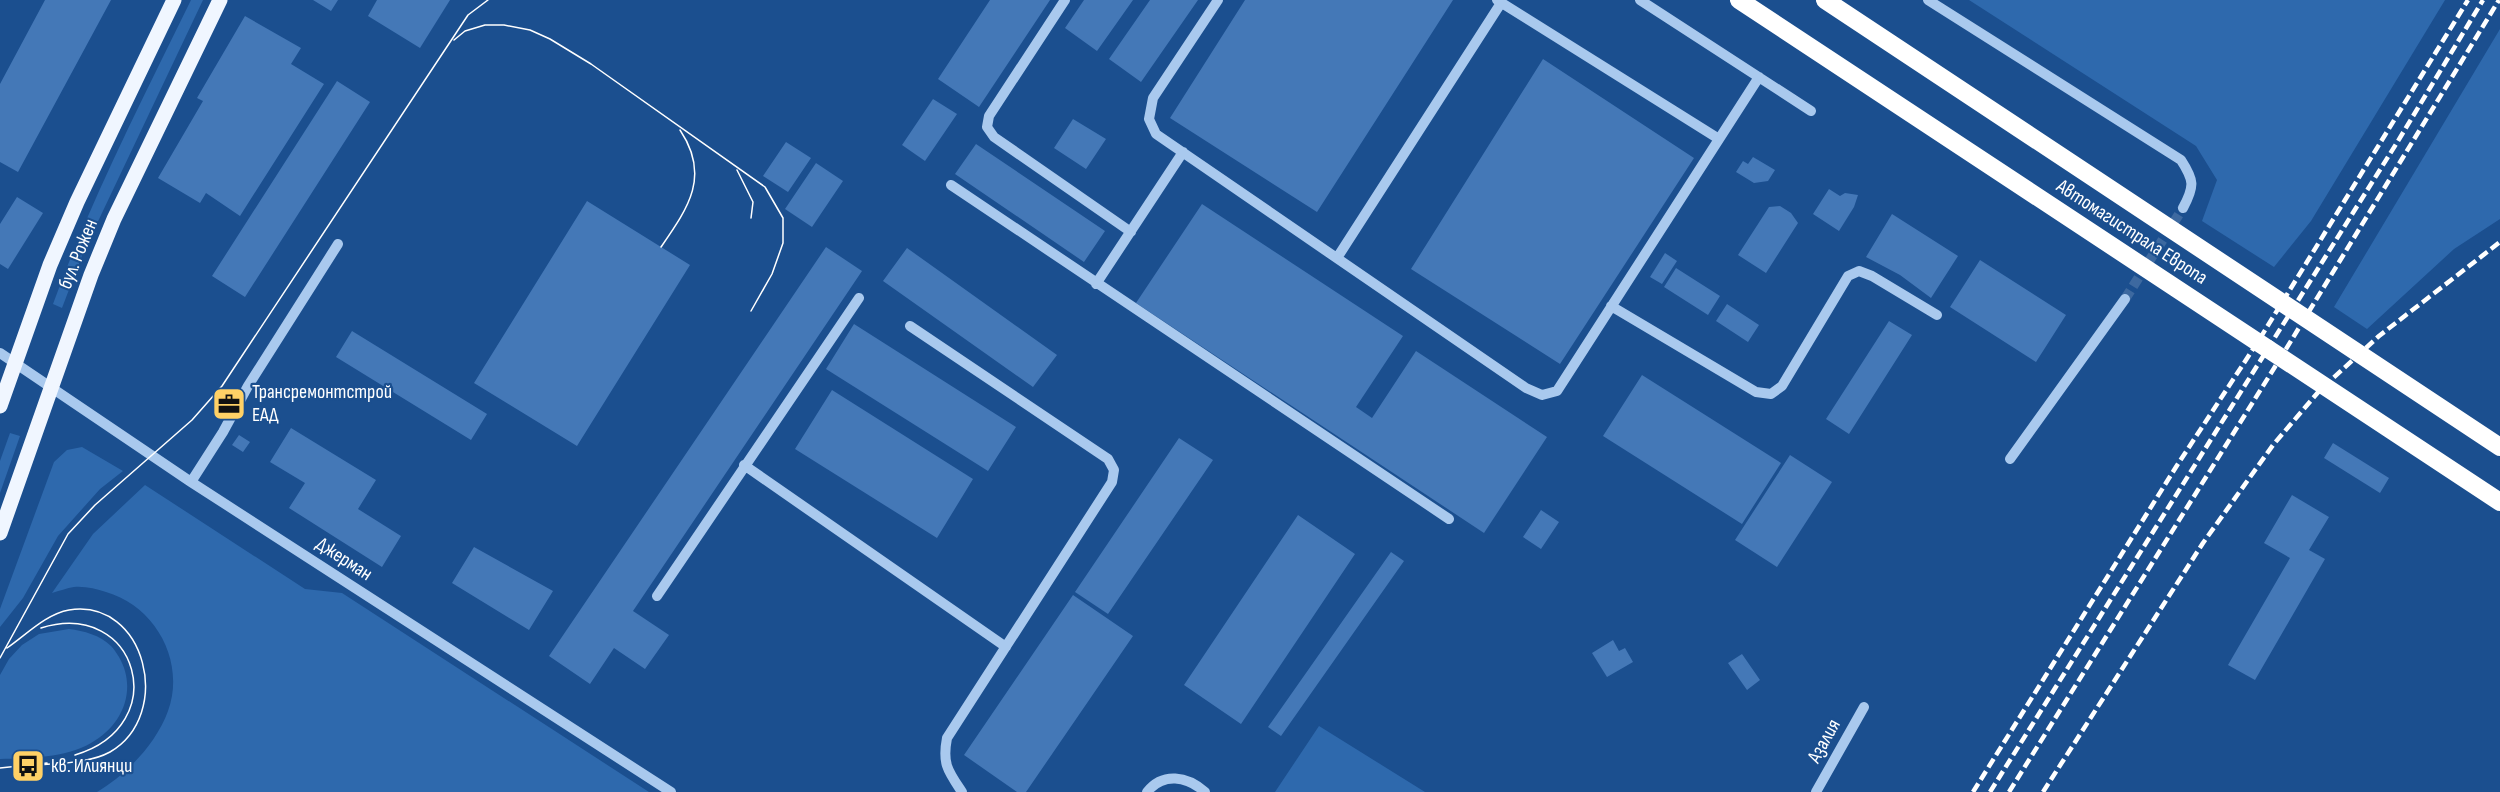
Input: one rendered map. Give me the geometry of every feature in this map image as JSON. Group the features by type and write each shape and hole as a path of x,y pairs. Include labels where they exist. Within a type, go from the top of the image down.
{"highway":[{"name":"Автомагистрала Европа","path":"1739,0 2500,502"},
{"name":"Автомагистрала Европа","path":"1825,0 2500,447"}],"main road":[{"name":"бул. Рожен","path":"0,406 50,265 77,202 174,0"},
{"name":"бул. Рожен","path":"0,533 50,387 114,219 220,0"}],"street":[{"path":"1065,0 989,116 987,127 994,137 1131,232"},
{"path":"1218,0 1153,98 1149,119 1156,134 1526,388 1542,395 1557,392 1759,77"},
{"path":"1640,0 1811,111"},
{"path":"1928,0 2181,160 2193,182 2190,195 2183,208"},
{"path":"1337,258 1499,1 1719,139"},
{"path":"1096,284 1184,153"},
{"path":"951,185 1449,519"},
{"path":"191,482 224,432 248,386 338,244"},
{"path":"1611,306 1756,392 1771,394 1782,386 1848,276 1859,271 1872,276 1937,315"},
{"path":"657,596 859,298"},
{"path":"2010,459 2125,299"},
{"path":"910,326 1108,459 1114,470 1112,482 947,738 944,756 947,770 962,792"},
{"name":"Джерман","path":"0,354 191,482 671,792"},
{"path":"744,465 1006,647"},
{"name":"Азалия","path":"1816,792 1864,707"},
{"path":"1147,792 1153,784 1167,778 1180,778 1197,785 1205,792"}],"shaded area":[{"path":"191,0 203,0 83,253 62,308 53,304 84,226"},
{"path":"1969,0 2445,0 2311,221 2274,267 2202,221 2217,180 2196,146"},
{"path":"2500,29 2500,219 2454,249 2367,329 2334,307"},
{"path":"10,433 20,436 0,493 0,461"},
{"path":"82,447 123,471 100,489 58,536 23,598 0,627 0,609 54,462 67,450"},
{"path":"145,485 305,589 342,593 649,792 97,792 119,777 139,758 163,723 173,692 173,673 169,655 152,623 139,609 123,599 106,592 82,587 71,587 52,593 93,534"},
{"path":"69,629 97,636 111,646 119,657 125,669 127,682 124,706 111,727 102,736 81,748 47,756 0,759 0,675 9,659 22,645 39,634"},
{"path":"1319,726 1425,792 1275,792"}],"building":[{"path":"45,0 111,0 18,172 0,162 0,84"},
{"path":"313,0 338,0 331,11"},
{"path":"377,0 450,0 420,48 368,16"},
{"path":"990,0 1050,0 979,107 938,79"},
{"path":"1084,0 1133,0 1097,51 1065,28"},
{"path":"1150,0 1198,0 1141,82 1109,59"},
{"path":"1245,0 1453,0 1317,212 1170,118"},
{"path":"245,16 301,48 291,64 324,84 240,216 206,193 200,203 158,178 203,101 197,98"},
{"path":"1543,59 1694,158 1560,364 1411,269"},
{"path":"337,81 370,102 245,297 212,276"},
{"path":"933,99 957,114 925,161 902,145"},
{"path":"1073,119 1106,139 1086,169 1054,148"},
{"path":"786,142 811,158 788,192 763,176"},
{"path":"976,144 1105,231 1084,262 955,174"},
{"path":"1753,157 1775,170 1768,181 1754,183 1736,172 1743,161 1748,164"},
{"path":"816,163 843,181 812,227 785,209"},
{"path":"1829,189 1840,196 1845,193 1858,195 1854,207 1839,231 1813,214"},
{"path":"17,197 43,213 8,269 0,264 0,224"},
{"path":"587,201 690,265 577,446 474,383"},
{"path":"1202,204 1403,336 1356,407 1372,418 1416,351 1547,437 1484,533 1136,303"},
{"path":"1780,206 1791,213 1798,223 1766,273 1738,255 1769,207"},
{"path":"1892,214 1958,256 1931,298 1900,275 1866,257"},
{"path":"826,247 862,271 633,611 669,635 645,669 614,648 590,684 549,656"},
{"path":"907,248 1057,355 1033,387 883,281"},
{"path":"1665,253 1677,261 1662,284 1650,277"},
{"path":"1980,260 2066,315 2036,362 1950,307"},
{"path":"1676,268 1720,296 1708,315 1664,287"},
{"path":"1727,304 1759,325 1748,342 1716,321"},
{"path":"1889,321 1912,335 1849,434 1826,419"},
{"path":"854,324 1016,427 988,471 826,369"},
{"path":"352,331 487,414 471,440 336,357"},
{"path":"1642,375 1781,463 1742,524 1603,436"},
{"path":"832,390 973,479 937,538 795,449"},
{"path":"291,428 376,480 358,509 401,536 382,567 289,508 305,483 270,462"},
{"path":"239,435 250,442 243,452 232,445"},
{"path":"1179,438 1213,460 1108,614 1075,592"},
{"path":"2333,443 2389,478 2380,493 2324,458"},
{"path":"1790,455 1832,482 1777,567 1735,540"},
{"path":"2292,495 2329,517 2309,550 2325,559 2255,680 2228,665 2290,558 2264,543"},
{"path":"1541,510 1559,522 1541,549 1523,537"},
{"path":"1298,515 1355,554 1241,724 1184,685"},
{"path":"474,547 553,591 529,630 452,583"},
{"path":"1391,552 1404,561 1281,736 1268,727"},
{"path":"1073,595 1133,636 1026,792 1017,792 964,755"},
{"path":"1613,640 1619,651 1625,648 1633,662 1607,677 1592,653"},
{"path":"1742,654 1760,680 1747,690 1728,663"}],"tunnel":[{"path":"2125,299 2183,208"}],"tram line":[{"path":"0,658 68,534 95,505 192,420 222,386 468,15 488,0"},
{"path":"454,40 465,31 485,25 504,25 530,30 550,39 591,64 765,187 783,218 783,243 772,274 751,311"},
{"path":"661,247 687,205 695,177 694,162 680,130"},
{"path":"737,170 753,202 751,218"},
{"path":"7,648 44,620 61,612 95,611 117,622 133,640 142,663 145,688 141,713 130,735 102,756 75,762 39,765"},
{"path":"41,628 74,624 101,631 120,647 132,669 133,694 125,719 106,740 75,755"},
{"path":"0,768 47,763"}],"railway":[{"path":"1973,792 2176,467 2259,340 2468,0"},
{"path":"1990,792 2398,141 2483,0"},
{"path":"2009,792 2283,354 2499,0"},
{"path":"2043,792 2203,543 2273,445 2320,390 2379,336 2500,242"}],"place":[{"name":"Трансремонтстрой ЕАД","path":"229,404"},
{"name":"кв. Илиянци","path":"28,766"}]}
